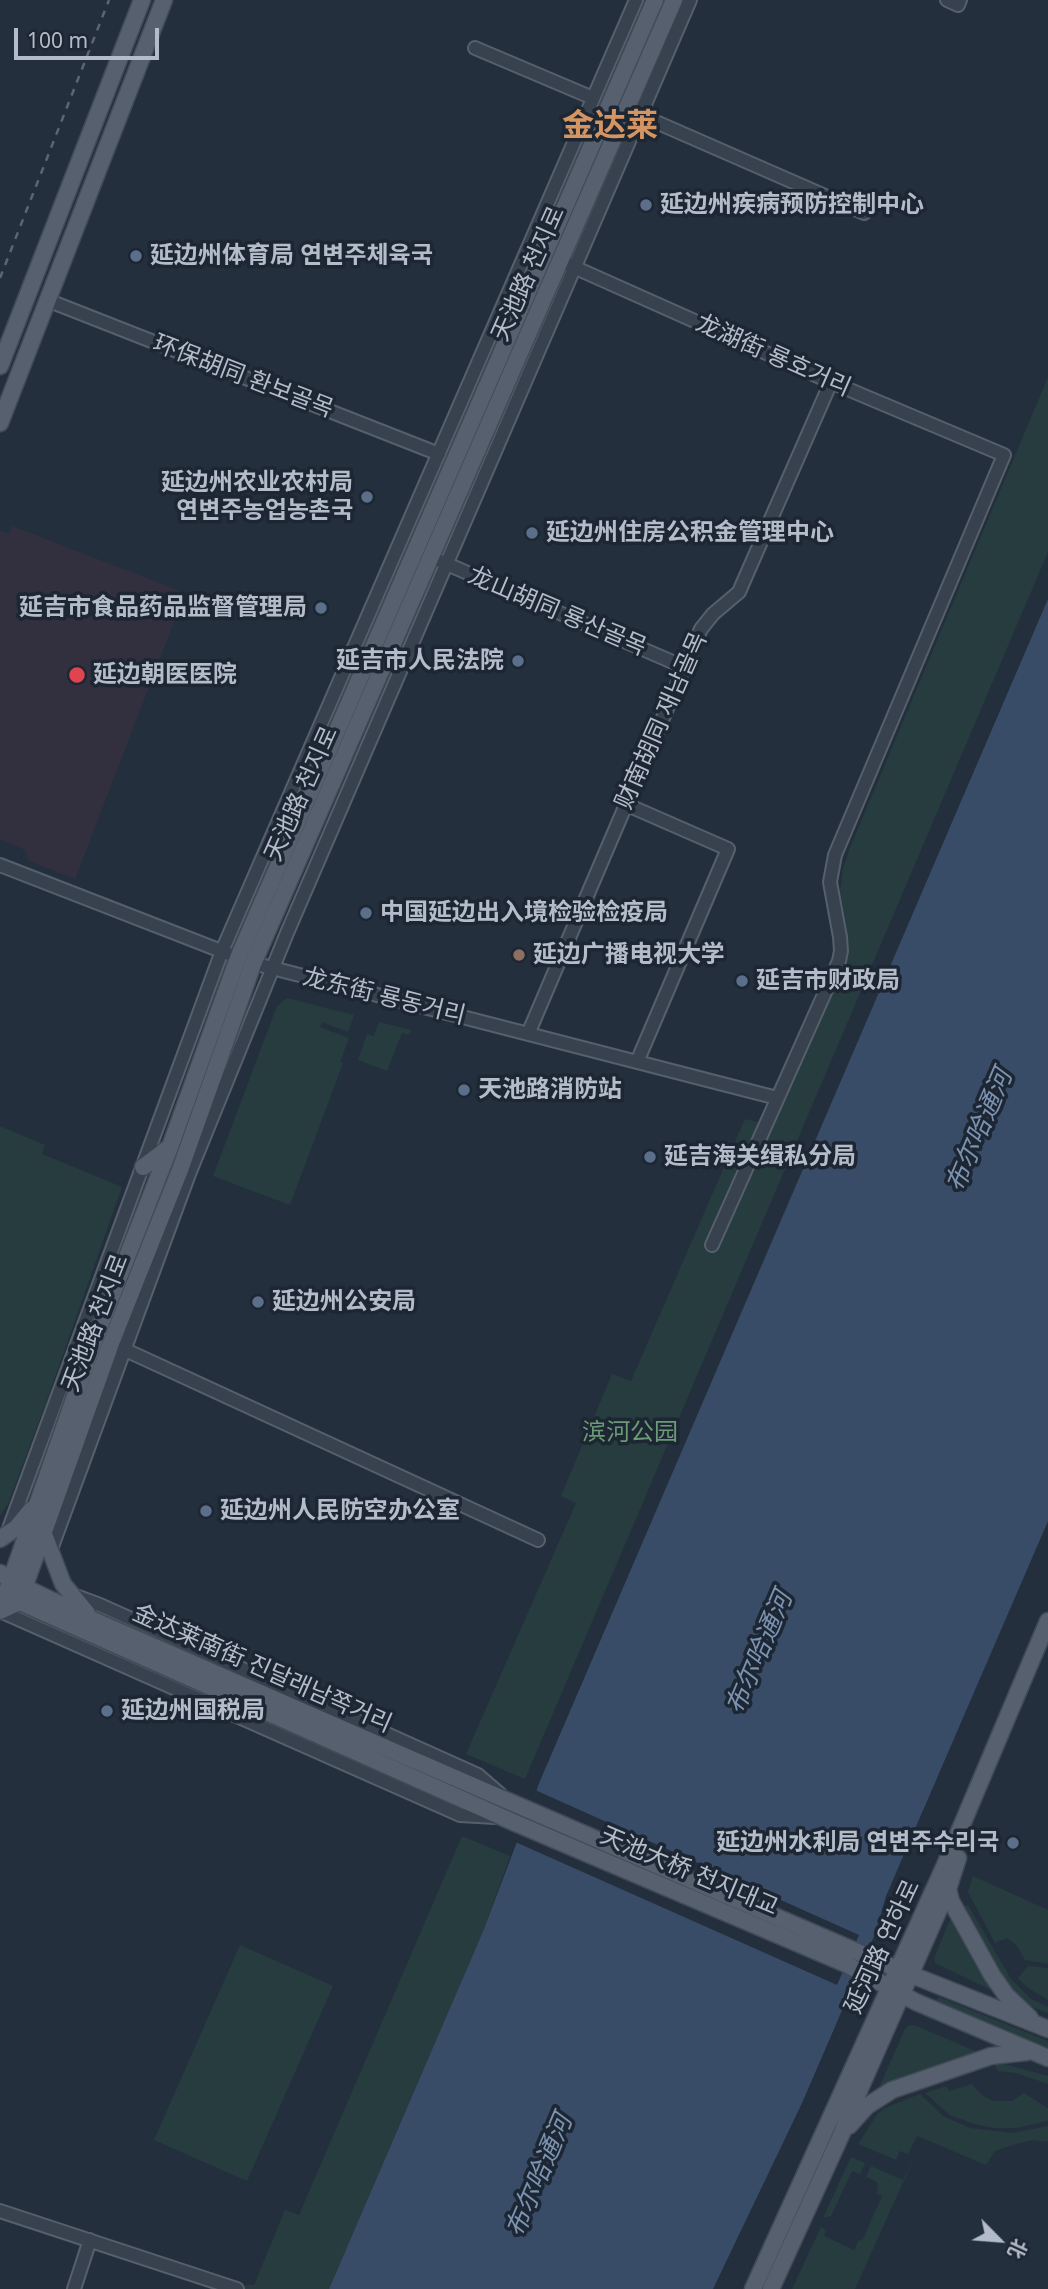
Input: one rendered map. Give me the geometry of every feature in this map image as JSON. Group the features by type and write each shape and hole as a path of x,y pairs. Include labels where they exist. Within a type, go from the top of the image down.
{"main road":[{"path":"0,366 142,0"},
{"path":"0,423 164,0"},
{"name":"天池路 천지로","path":"7,1596 41,1495 111,1343 170,1147 238,958 655,0"},
{"name":"天池路 천지로","path":"7,1596 44,1534 111,1343 180,1170 238,958 438,561 567,264 674,0"},
{"path":"143,1167 170,1147"},
{"path":"3,1537 27,1517 41,1495"},
{"path":"44,1534 63,1584 93,1620"},
{"name":"金达莱南街 진달래남쪽거리","path":"7,1596 93,1620 514,1804"},
{"name":"金达莱南街 진달래남쪽거리","path":"7,1596 508,1820"},
{"name":"延河路 연하로","path":"904,1972 945,1865 1048,1622"},
{"name":"延河路 연하로","path":"753,2289 895,1990 948,1889 972,1822 1048,1650"},
{"name":"天池大桥 천지대교","path":"514,1804 850,1957"},
{"name":"天池大桥 천지대교","path":"508,1820 850,1957"},
{"path":"948,1889 951,1901 999,1986 1014,2005 1042,2027"},
{"path":"850,1957 904,1972 1042,2027"},
{"path":"850,1957 916,2002 1048,2058"},
{"name":"延河路 연하로","path":"772,2289 842,2133 895,1990"},
{"path":"842,2133 867,2106 892,2090 991,2056 1031,2052"}],"street":[{"name":"天池路 천지로","path":"3,1537 143,1167 238,958 439,454 636,0"},
{"name":"天池路 천지로","path":"567,264 640,115 690,0"},
{"path":"947,0 958,5 960,0"},
{"path":"475,48 593,98"},
{"path":"640,115 864,213"},
{"name":"龙湖街 룡호거리","path":"544,254 831,382 1004,455 835,855 830,882 840,937 839,961 777,1098"},
{"name":"环保胡同 환보골목","path":"47,300 439,454"},
{"name":"财南胡同 재남골목","path":"528,1034 701,629 713,614 733,598 742,585 831,382"},
{"name":"天池路 천지로","path":"50,1552 111,1343 189,1174 438,561"},
{"name":"龙山胡同 룡산골목","path":"438,561 684,667"},
{"path":"625,804 728,849 637,1062"},
{"name":"龙东街 룡동거리","path":"0,865 238,958 274,969 777,1098"},
{"path":"712,1245 777,1098"},
{"path":"111,1343 538,1539"},
{"name":"金达莱南街 진달래남쪽거리","path":"70,1594 100,1605 478,1775 514,1804"},
{"path":"0,2211 237,2289"},
{"path":"74,2289 90,2240"}],"shaded area":[{"name":"延边朝医医院","path":"12,526 185,593 75,879 29,861 25,850 0,839 0,531 9,534"}],"green space":[{"name":"滨河公园","path":"1048,377 1048,552 525,1779 466,1754 576,1503 561,1496 612,1374 631,1381 745,1119 773,1126 846,956 847,928 840,891 849,850"},
{"path":"287,998 354,1015 348,1032 322,1022 320,1027 349,1038 340,1062 343,1063 290,1205 213,1176 277,1006"},
{"path":"379,1022 411,1030 409,1035 402,1033 387,1071 358,1060 367,1034 374,1036"},
{"path":"0,1126 45,1145 42,1154 122,1187 47,1400 8,1504 0,1516"},
{"path":"462,1836 510,1856 484,1929 329,2289 244,2289 246,2285 254,2285 285,2210 299,2215"},
{"path":"973,1876 1048,1910 1048,1964 1025,1960 1017,1946 1007,1938 995,1943 968,1892"},
{"path":"968,1905 1011,1979 1031,1999 1048,2007 1048,2013 1026,2005 1004,1983 962,1908"},
{"path":"952,1915 992,1988 989,1989 935,1963 934,1958"},
{"path":"240,1945 333,1986 247,2181 154,2140"},
{"path":"1028,1966 1048,1968 1048,2000 1018,1978"},
{"path":"939,1997 1048,2041 1048,2049 935,2002"},
{"path":"914,2025 980,2053 878,2090 905,2029"},
{"path":"1004,2064 1048,2076 1048,2084 1016,2073 998,2071 995,2065"},
{"path":"972,2084 983,2096 994,2101 1012,2101 1024,2093 1048,2108 1048,2121 1017,2128 974,2124 950,2115 925,2093 946,2086 949,2091"},
{"path":"920,2094 943,2116 970,2128 1012,2133 1048,2126 1048,2142 1032,2140 995,2151 986,2165 917,2136 908,2154 900,2151 896,2160 858,2144 878,2113"},
{"path":"919,2147 855,2289 792,2289 821,2227 826,2230 824,2236 854,2250 859,2240 862,2241 882,2196 876,2193 877,2182 866,2177 871,2166 903,2180"},
{"path":"851,2157 865,2163 860,2174 852,2171 831,2216 823,2218"}],"water":[{"name":"布尔哈通河","path":"1048,599 1048,1521 886,1896 875,1934 802,2103 713,2289 329,2289 484,1929 540,1781"}],"pier":[{"path":"533,1789 859,1935 837,1985 513,1841"}],"railway":[{"path":"0,278 109,0"}],"place":[{"name":"延边州疾病预防控制中心","path":"646,205"},
{"name":"延边州体育局 연변주체육국","path":"136,256"},
{"name":"延边州农业农村局 연변주농업농촌국","path":"367,497"},
{"name":"延边州住房公积金管理中心","path":"532,533"},
{"name":"延吉市食品药品监督管理局","path":"321,608"},
{"name":"延吉市人民法院","path":"518,661"},
{"name":"延边朝医医院","path":"77,675"},
{"name":"中国延边出入境检验检疫局","path":"366,913"},
{"name":"延边广播电视大学","path":"519,955"},
{"name":"延吉市财政局","path":"742,981"},
{"name":"天池路消防站","path":"464,1090"},
{"name":"延吉海关缉私分局","path":"650,1157"},
{"name":"延边州公安局","path":"258,1302"},
{"name":"延边州人民防空办公室","path":"206,1511"},
{"name":"延边州国税局","path":"107,1711"},
{"name":"延边州水利局 연변주수리국","path":"1013,1843"}],"district":[{"name":"金达莱","path":"610,127"}]}
